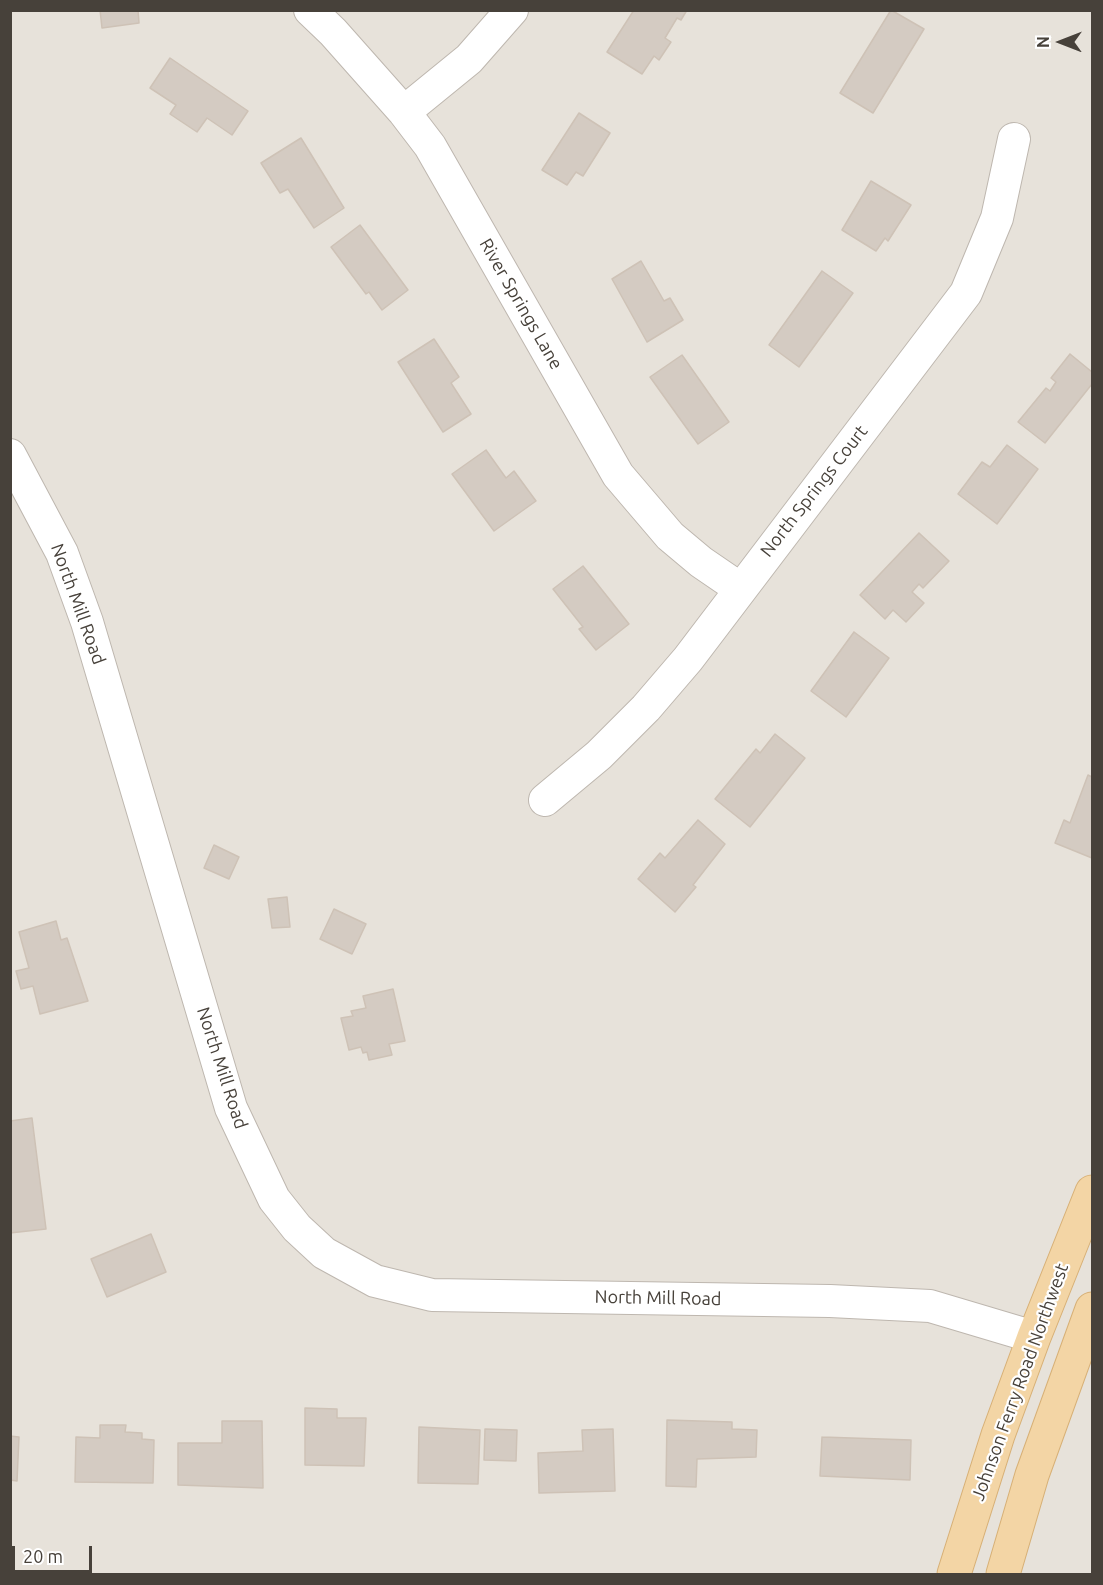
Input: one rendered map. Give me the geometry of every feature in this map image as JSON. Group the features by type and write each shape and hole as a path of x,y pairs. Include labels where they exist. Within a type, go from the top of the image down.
{"main road":[{"name":"Johnson Ferry Road Northwest","path":"954,1575 998,1435 1092,1192"},
{"path":"1003,1575 1047,1431 1092,1309"}],"street":[{"name":"River Springs Lane","path":"310,10 333,32 404,112 430,146 618,475 670,536 700,562 740,588"},
{"path":"404,112 469,59 512,10"},
{"name":"North Springs Court","path":"545,800 599,755 646,708 688,659 966,293 997,218 1014,139"},
{"name":"North Mill Road","path":"10,455 62,553 87,622 231,1108 274,1199 297,1228 324,1253 375,1281 432,1295 830,1301 930,1306 1034,1337"}],"shaded area":[{"path":"11,11 1092,11 1092,1574 11,1574"}],"building":[{"path":"100,10 138,10 139,23 102,28"},
{"path":"634,10 687,10 681,20 677,18 665,38 671,42 659,60 654,56 642,74 607,52"},
{"path":"891,10 924,29 873,113 840,93"},
{"path":"170,58 248,111 232,135 207,118 197,132 170,114 176,105 150,88"},
{"path":"579,113 610,133 583,176 576,172 567,185 542,170"},
{"path":"301,138 344,208 314,228 288,189 280,193 261,163"},
{"path":"871,181 911,205 888,241 885,238 876,251 842,230"},
{"path":"360,225 408,290 382,310 369,292 366,294 331,247"},
{"path":"641,261 664,301 670,298 683,320 647,342 612,279"},
{"path":"822,271 853,293 799,367 769,345"},
{"path":"434,339 459,377 451,383 471,414 443,432 398,362"},
{"path":"1070,354 1092,372 1092,384 1045,443 1018,422 1046,388 1050,391 1056,382 1051,378"},
{"path":"682,355 729,422 698,444 650,377"},
{"path":"1007,445 1038,469 997,524 958,494 982,462 990,467"},
{"path":"486,450 506,478 514,471 536,501 494,531 452,474"},
{"path":"919,533 949,561 923,588 919,584 912,592 924,603 906,622 893,610 885,619 860,595"},
{"path":"583,566 629,624 596,650 579,629 583,627 553,589"},
{"path":"854,632 889,658 846,717 811,691"},
{"path":"775,734 805,758 750,827 715,799 756,749 760,753"},
{"path":"1088,775 1092,777 1092,858 1055,843 1064,820 1070,823"},
{"path":"698,820 725,844 693,885 696,887 675,912 638,879 660,853 665,858"},
{"path":"214,845 239,857 229,879 204,868"},
{"path":"287,897 290,927 272,928 268,899"},
{"path":"334,909 366,924 352,954 320,939"},
{"path":"56,921 61,940 67,938 88,1001 40,1014 33,986 21,989 16,971 29,968 19,932"},
{"path":"393,989 405,1041 389,1044 392,1055 369,1060 367,1052 363,1053 361,1047 349,1050 341,1018 353,1016 351,1011 366,1008 363,996"},
{"path":"32,1118 46,1229 10,1233 10,1121"},
{"path":"151,1234 166,1272 107,1297 91,1259"},
{"path":"305,1408 337,1409 337,1418 366,1418 364,1466 305,1465"},
{"path":"667,1420 732,1422 732,1429 757,1430 756,1457 697,1459 696,1487 666,1486"},
{"path":"222,1421 262,1421 263,1488 178,1485 178,1443 222,1443"},
{"path":"100,1425 126,1425 125,1432 142,1433 142,1439 154,1440 153,1483 75,1482 76,1437 100,1438"},
{"path":"419,1427 480,1430 478,1484 418,1483"},
{"path":"485,1429 517,1430 516,1461 484,1460"},
{"path":"613,1429 615,1491 539,1493 538,1453 583,1451 582,1430"},
{"path":"10,1436 19,1437 17,1481 10,1480"},
{"path":"822,1437 911,1440 910,1480 820,1476"}]}
